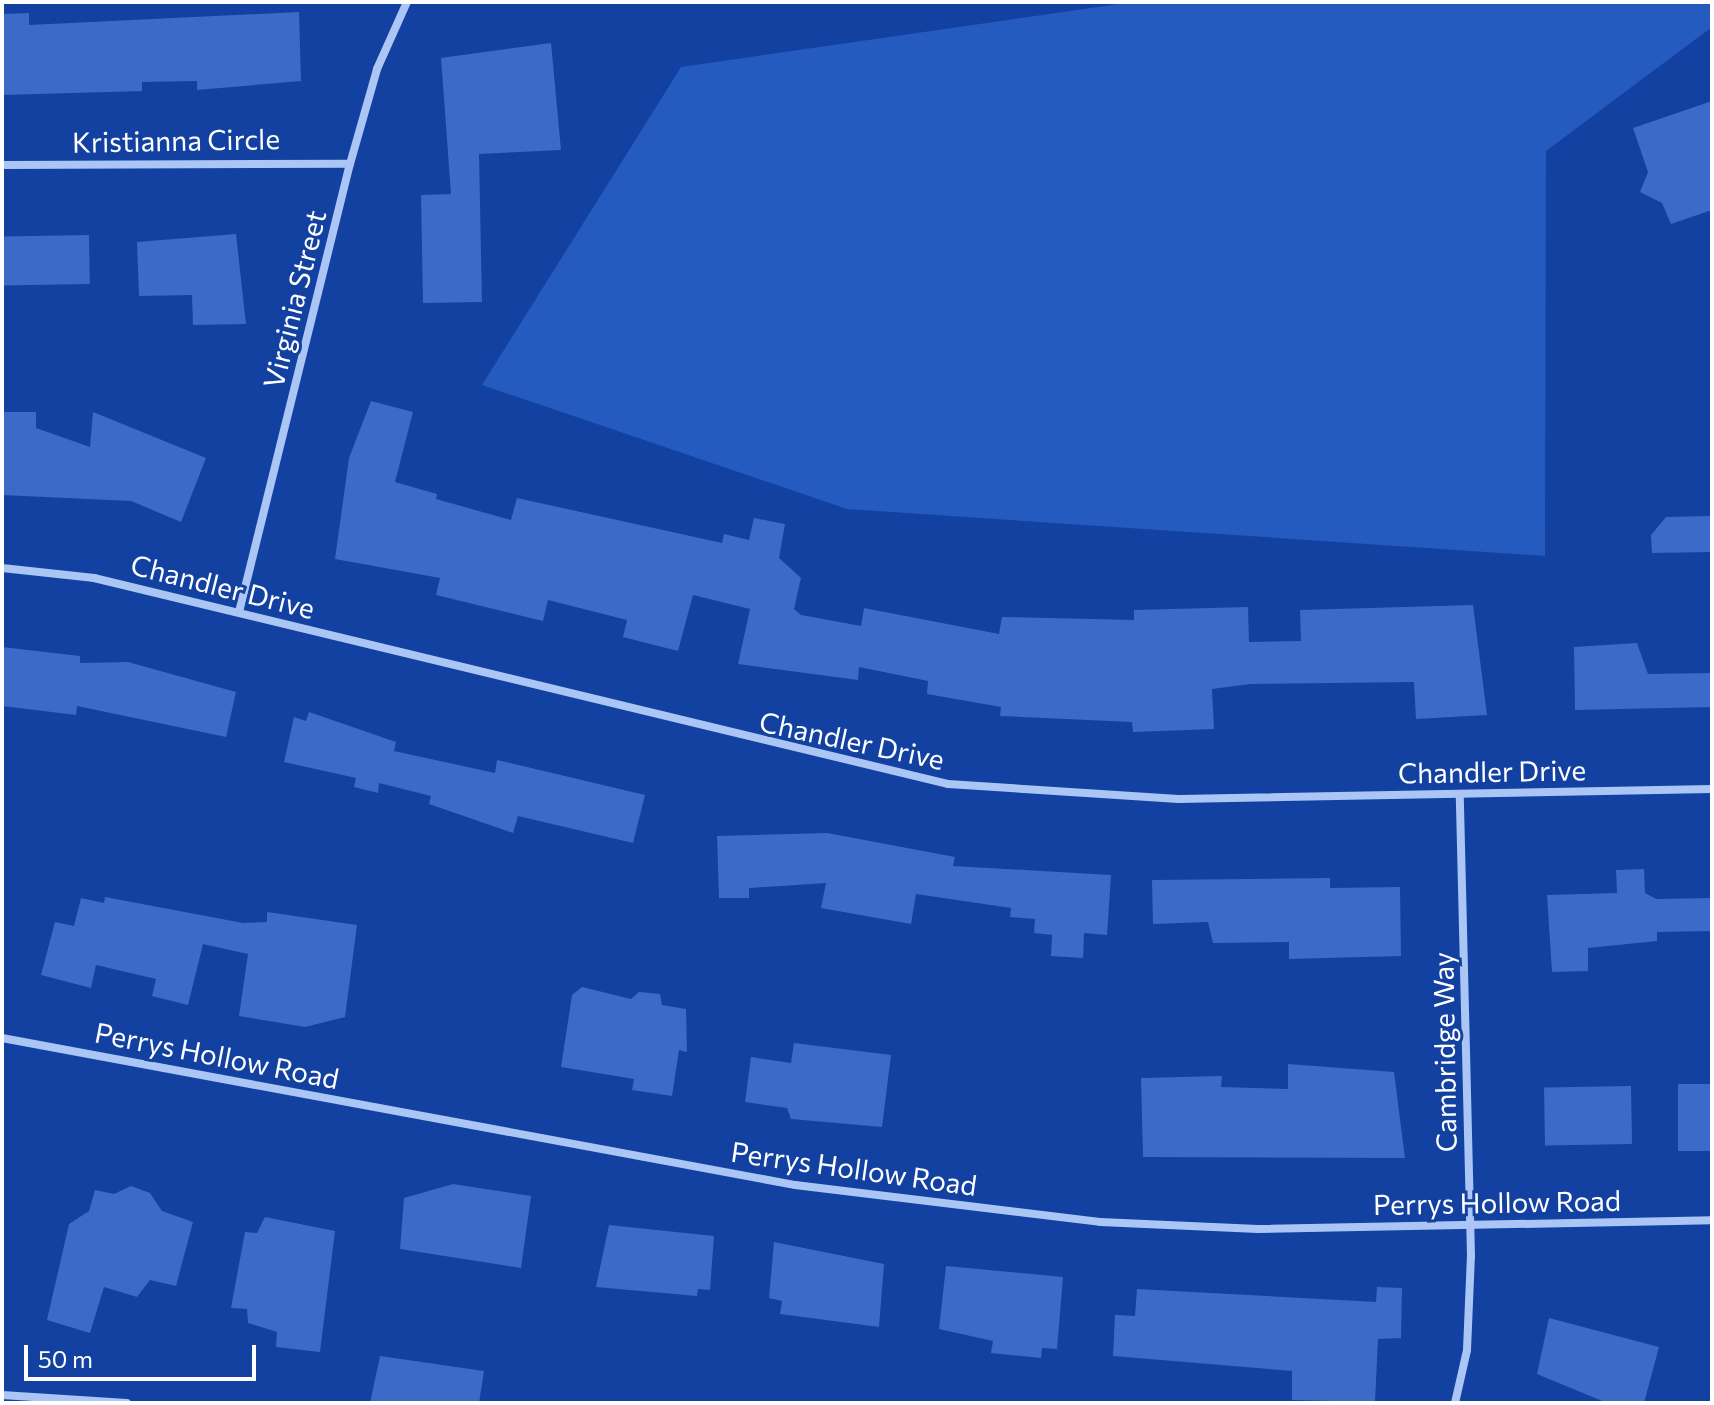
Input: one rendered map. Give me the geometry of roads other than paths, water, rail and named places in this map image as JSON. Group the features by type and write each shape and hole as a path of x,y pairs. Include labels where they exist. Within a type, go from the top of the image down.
{"street":[{"name":"Virginia Street","path":"239,612 350,164 377,69 407,2"},
{"name":"Kristianna Circle","path":"2,165 350,164"},
{"name":"Chandler Drive","path":"2,568 94,578 798,753 948,784 1105,797 1712,789"},
{"name":"Cambridge Way","path":"1455,1403 1467,1350 1470,1225 1460,794"},
{"name":"Perrys Hollow Road","path":"2,1038 870,1195 1148,1226 1470,1225 1712,1220"},
{"path":"2,1395 127,1403"}]}
